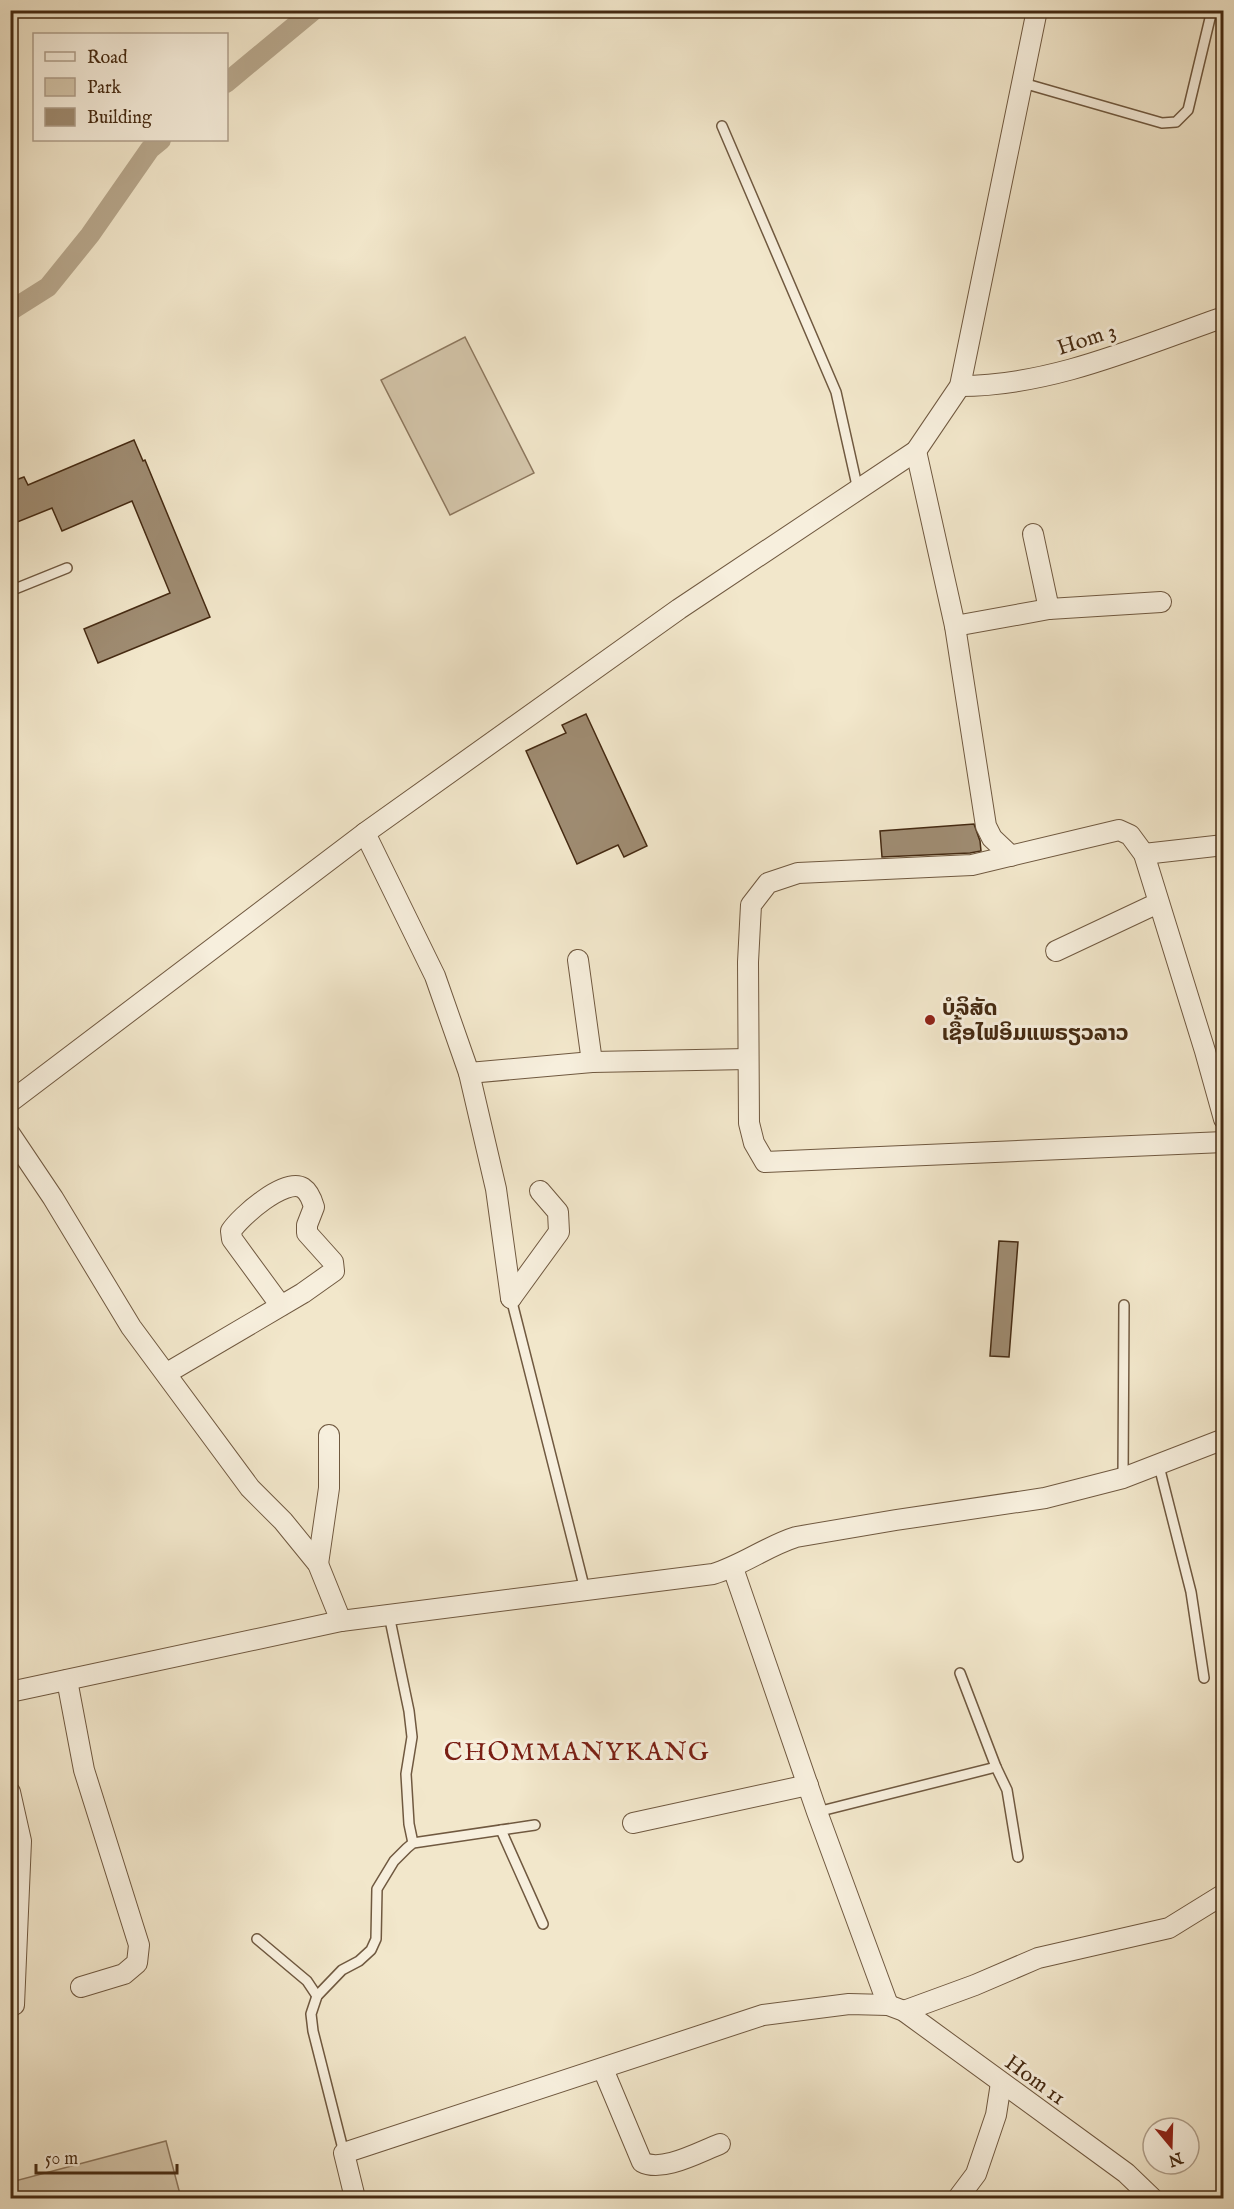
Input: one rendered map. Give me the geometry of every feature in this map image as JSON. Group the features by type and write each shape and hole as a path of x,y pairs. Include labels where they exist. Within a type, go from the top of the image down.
{"street":[{"path":"10,1102 365,833 679,609 916,451 960,386 1037,10"},
{"name":"Hom 3","path":"960,386 991,386 1048,375 1079,367 1224,318"},
{"path":"916,451 955,626 986,826 992,838 1011,855"},
{"path":"1033,534 1049,609"},
{"path":"955,626 1049,609 1161,602"},
{"path":"1224,1119 1144,854 1130,835 1119,830 1011,855 998,861 972,865 798,873 768,884 751,905 748,962 749,1123 754,1143 765,1162 1224,1142"},
{"path":"365,833 435,976 469,1073 496,1189 511,1298"},
{"path":"1144,854 1224,845"},
{"path":"1056,951 1158,903"},
{"path":"578,960 592,1062"},
{"path":"469,1073 592,1062 748,1059"},
{"path":"10,1134 53,1198 131,1327 250,1488 283,1521 318,1564 341,1621"},
{"path":"166,1373 281,1306 334,1271 333,1262 307,1233 307,1225 314,1207 307,1191 301,1186 294,1185 278,1190 237,1222 231,1231 232,1239 281,1306"},
{"path":"511,1298 559,1232 558,1212 540,1191"},
{"path":"318,1564 329,1488 329,1436"},
{"path":"10,1692 341,1621 714,1574 733,1568 780,1542 796,1537 1045,1498 1123,1478 1224,1440"},
{"path":"733,1568 817,1812 896,2008"},
{"path":"66,1680 84,1770 139,1945 137,1963 124,1974 81,1987"},
{"path":"633,1822 808,1785"},
{"path":"10,1792 21,1841 14,2005"},
{"path":"355,2199 344,2153 763,2015 849,2004 896,2008 975,1985 1038,1958 1169,1928 1224,1894"},
{"name":"Hom 11","path":"896,2008 1126,2173 1152,2199"},
{"path":"603,2069 642,2162 650,2166 662,2166 720,2144"},
{"path":"958,2199 976,2174 996,2115 1001,2082"}],"lane":[{"path":"1023,83 1162,123 1176,122 1188,110 1212,10"},
{"path":"722,126 836,392 858,490"},
{"path":"10,591 67,568"},
{"path":"511,1298 585,1590"},
{"path":"1123,1478 1124,1305"},
{"path":"1159,1466 1191,1592 1204,1678"},
{"path":"389,1614 410,1711 412,1737 405,1774 413,1843"},
{"path":"960,1673 1006,1790 1018,1857"},
{"path":"817,1812 996,1767"},
{"path":"344,2153 313,2031 311,2014 317,1996 342,1970 359,1961 371,1950 376,1939 377,1890 394,1861 413,1843 536,1825"},
{"path":"501,1830 543,1924"},
{"path":"257,1939 307,1981 317,1996"}],"green space":[{"path":"465,337 534,473 450,515 381,380"},
{"path":"166,2141 181,2198 11,2198 11,2182"}],"building":[{"path":"134,440 143,461 145,460 210,617 98,663 84,629 170,593 132,501 62,531 52,508 10,525 10,482 24,477 28,485"},
{"path":"586,714 647,846 624,857 618,845 577,864 526,751 566,733 562,725"},
{"path":"974,824 981,851 882,857 880,831"},
{"path":"999,1241 1018,1242 1009,1357 990,1356"}],"waterway":[{"path":"228,81 314,10"},
{"path":"10,311 48,287 90,235 150,149 160,141"}],"place":[{"name":"ບໍລິສັດ ເຊື້ອໄຟອິມແພຣຽວລາວ","path":"930,1020"}],"district":[{"name":"CHOMMANYKANG","path":"577,1751"}]}
